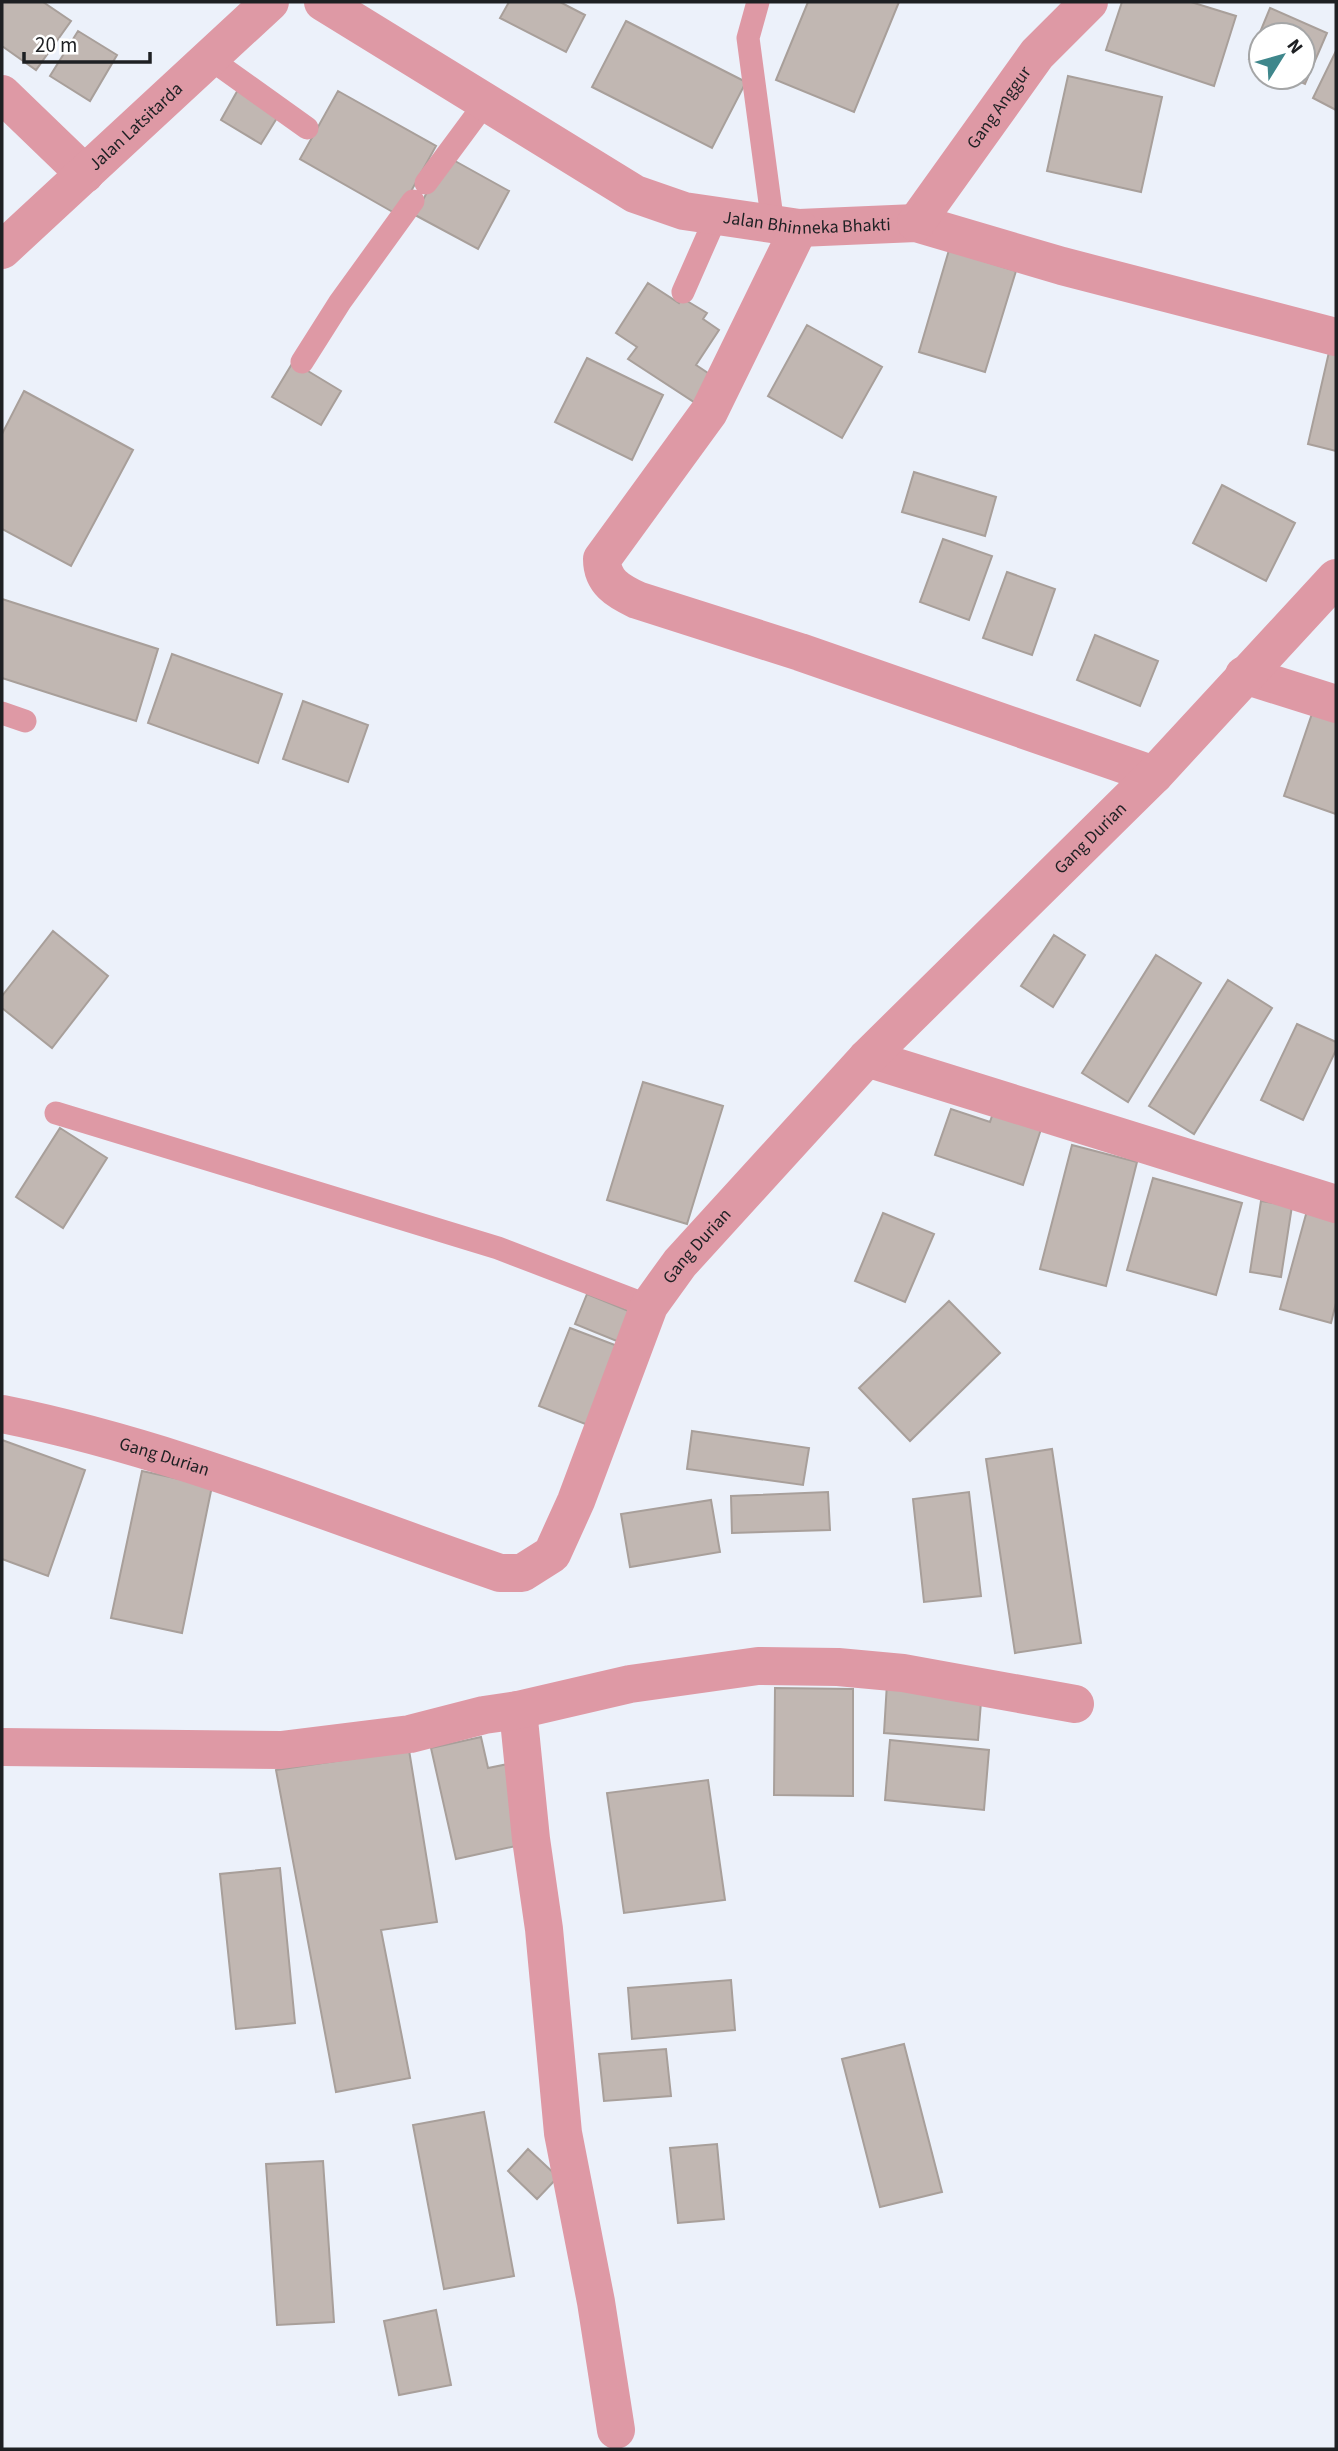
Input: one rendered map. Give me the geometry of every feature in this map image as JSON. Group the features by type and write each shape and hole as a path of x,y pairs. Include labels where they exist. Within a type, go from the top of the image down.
{"street":[{"name":"Jalan Latsitarda","path":"2,250 270,2"},
{"name":"Jalan Bhinneka Bhakti","path":"323,2 635,194 684,211 786,227 916,222 1062,265 1336,337"},
{"name":"Gang Anggur","path":"916,222 1029,64 1089,2"},
{"path":"2,94 85,174"},
{"path":"786,227 709,412 602,559 606,578 620,592 637,600 800,652 1154,775"},
{"name":"Gang Durian","path":"2,1414 83,1432 259,1488 500,1573 522,1573 539,1565 552,1554 576,1501 649,1307 680,1263 867,1058 1154,775 1336,578"},
{"path":"1244,676 1336,704"},
{"path":"867,1058 1336,1204"},
{"path":"2,1747 281,1750 410,1734 484,1715 518,1710 630,1684 727,1668 770,1665 903,1673 1075,1704"},
{"path":"518,1710 531,1839 544,1929 563,2133 596,2302 616,2430"}],"lane":[{"path":"758,2 748,38 786,227"},
{"path":"209,58 307,128"},
{"path":"302,362 340,302 486,102"},
{"path":"683,292 716,217"},
{"path":"2,713 25,721"},
{"path":"56,1113 498,1248 649,1307"}],"building":[{"path":"2,2 43,2 71,21 36,70 2,46"},
{"path":"509,2 560,2 585,15 566,52 500,18"},
{"path":"808,2 899,2 854,112 776,80"},
{"path":"1122,2 1191,2 1236,16 1214,86 1106,50"},
{"path":"1270,8 1300,21 1265,21"},
{"path":"626,21 746,82 712,148 592,87"},
{"path":"1317,29 1327,33 1317,56"},
{"path":"78,31 117,55 90,101 50,76"},
{"path":"1336,51 1336,110 1313,98"},
{"path":"1068,76 1162,97 1141,192 1047,171"},
{"path":"239,88 280,113 261,144 221,120"},
{"path":"338,91 436,146 398,215 300,159"},
{"path":"446,156 509,191 478,249 415,215"},
{"path":"949,250 1016,271 985,372 919,352"},
{"path":"648,283 679,303 682,298 707,313 703,319 719,330 696,365 714,377 697,404 628,359 637,347 616,333"},
{"path":"807,325 882,367 842,438 768,396"},
{"path":"1329,352 1336,354 1336,451 1308,444"},
{"path":"587,358 663,395 632,460 555,422"},
{"path":"293,362 341,391 321,425 272,397"},
{"path":"24,391 133,450 71,566 2,529 2,434"},
{"path":"914,472 996,497 985,536 902,512"},
{"path":"1222,485 1295,523 1266,581 1193,543"},
{"path":"943,539 992,556 969,620 920,602"},
{"path":"1007,572 1055,589 1032,655 983,638"},
{"path":"2,599 158,649 136,721 2,678"},
{"path":"1095,635 1158,661 1140,706 1077,680"},
{"path":"172,654 282,694 258,763 148,723"},
{"path":"1317,699 1336,706 1336,814 1284,796"},
{"path":"303,701 368,725 348,782 283,759"},
{"path":"53,931 108,976 52,1048 2,1008 2,996"},
{"path":"1054,935 1085,955 1053,1007 1021,986"},
{"path":"1156,955 1201,983 1128,1102 1082,1073"},
{"path":"1228,980 1272,1008 1194,1134 1149,1106"},
{"path":"1297,1024 1336,1042 1336,1050 1303,1120 1261,1100"},
{"path":"643,1082 723,1106 687,1224 607,1200"},
{"path":"995,1107 1043,1123 1023,1185 935,1155 951,1109 990,1122"},
{"path":"60,1128 107,1158 63,1228 16,1197"},
{"path":"1072,1145 1137,1162 1106,1286 1040,1269"},
{"path":"1153,1178 1242,1203 1216,1295 1127,1270"},
{"path":"1261,1201 1292,1206 1281,1277 1250,1272"},
{"path":"1308,1207 1336,1215 1336,1303 1331,1323 1280,1309"},
{"path":"883,1213 934,1234 905,1302 855,1281"},
{"path":"587,1294 636,1314 624,1344 575,1324"},
{"path":"949,1301 1000,1353 910,1441 859,1388"},
{"path":"570,1328 623,1348 593,1427 539,1406"},
{"path":"692,1431 809,1448 803,1485 687,1469"},
{"path":"2,1440 85,1470 48,1576 2,1559"},
{"path":"1052,1449 1081,1643 1015,1653 986,1459"},
{"path":"142,1471 212,1486 182,1633 111,1618"},
{"path":"828,1492 830,1530 732,1533 731,1496"},
{"path":"969,1492 981,1596 924,1602 913,1499"},
{"path":"711,1500 720,1552 630,1567 621,1514"},
{"path":"887,1683 982,1689 978,1740 884,1733"},
{"path":"775,1688 853,1689 853,1796 774,1795"},
{"path":"481,1737 488,1768 508,1764 525,1844 456,1859 431,1748"},
{"path":"890,1740 989,1750 984,1810 885,1800"},
{"path":"409,1750 437,1922 381,1930 410,2078 336,2092 276,1770"},
{"path":"708,1780 725,1900 624,1913 607,1793"},
{"path":"280,1868 295,2023 236,2029 220,1874"},
{"path":"731,1980 735,2030 632,2039 628,1988"},
{"path":"904,2044 942,2192 880,2207 842,2059"},
{"path":"666,2049 671,2096 604,2101 599,2054"},
{"path":"484,2112 514,2276 444,2289 413,2125"},
{"path":"717,2144 724,2219 678,2223 670,2148"},
{"path":"528,2149 558,2177 537,2199 508,2171"},
{"path":"323,2161 334,2322 277,2325 266,2164"},
{"path":"436,2310 451,2385 399,2395 384,2321"}]}
